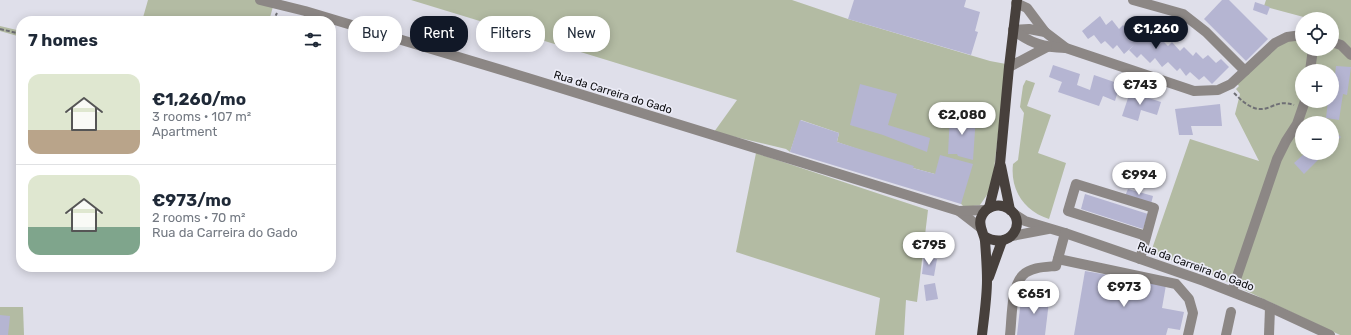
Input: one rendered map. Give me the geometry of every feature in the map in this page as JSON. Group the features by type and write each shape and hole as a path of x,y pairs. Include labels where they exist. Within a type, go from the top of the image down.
{"main road":[{"path":"982,335 987,281 981,218 988,209 1000,164 1016,2"},
{"path":"983,232 991,240 1002,241 1012,236 1016,225 1000,164"},
{"path":"988,209 1000,206 1012,212"},
{"path":"987,281 1002,241"}],"street":[{"name":"Rua da Carreira do Gado","path":"260,0 321,16"},
{"path":"1133,0 1183,14 1206,32 1245,71"},
{"path":"1016,2 1027,8 1045,32 1066,48"},
{"name":"Rua da Carreira do Gado","path":"336,21 959,211"},
{"path":"1013,30 1029,29 1045,32"},
{"path":"1013,30 1026,40 1047,47 1066,48 1194,91 1218,90 1228,86 1275,43 1287,37 1295,36"},
{"path":"1339,44 1351,55"},
{"path":"1009,67 1047,47"},
{"path":"1232,291 1276,160 1297,124 1303,108"},
{"path":"1140,259 1154,208 1076,184 1068,211 1146,236"},
{"path":"959,211 988,209"},
{"path":"959,211 983,232"},
{"name":"Rua da Carreira do Gado","path":"1012,212 1025,221 1065,233 1232,291 1330,335"},
{"path":"1012,236 1050,229"},
{"path":"1010,335 1014,295 1020,280 1024,274 1039,268 1056,266 1065,233"},
{"path":"1058,259 1176,284 1189,299 1193,313 1188,335"},
{"path":"1269,335 1270,308"},
{"path":"1226,335 1231,312"}],"path":[{"path":"0,29 16,33"},
{"path":"1228,86 1240,99 1255,108 1264,108 1281,103 1290,104"}],"green space":[{"path":"148,0 260,0 274,3 270,16 143,16"},
{"path":"411,0 792,0 848,19 990,61 1006,64 994,170 989,192 980,205 963,206 935,174 837,142 839,133 801,120 790,152 786,149 714,132 737,100 581,52 610,52 610,16 553,16 553,44 545,41 545,16 476,16 476,20 468,17 468,16 463,16"},
{"path":"1266,0 1351,0 1351,335 1340,335 1217,277 1152,253 1153,246 1190,139 1259,161 1235,114 1240,94 1236,89 1239,86 1237,84 1275,43 1295,37 1295,56 1339,56 1339,12 1295,12 1295,15 1264,6"},
{"path":"0,26 16,30 16,36 0,31"},
{"path":"1026,80 1035,83 1027,106 1051,115 1038,153 1066,163 1049,219 1032,211 1026,205 1016,191 1014,182 1013,164 1018,160 1024,113 1020,107 1023,86"},
{"path":"756,153 928,210 917,302 906,300 904,335 875,335 880,298 736,252"},
{"path":"0,307 23,307 24,335 0,335"}],"building":[{"path":"854,0 966,0 964,7 980,12 975,31 978,32 971,55 848,19"},
{"path":"1222,0 1229,0 1268,39 1246,61 1204,19"},
{"path":"1255,2 1270,7 1267,15 1253,10"},
{"path":"1100,16 1106,25 1112,20 1119,29 1123,25 1130,33 1135,29 1143,38 1147,33 1155,41 1159,37 1168,46 1172,42 1180,51 1184,47 1193,56 1196,52 1203,59 1208,55 1216,63 1221,59 1229,67 1212,84 1204,76 1199,80 1190,72 1186,76 1180,68 1177,71 1168,62 1162,67 1155,58 1150,63 1141,54 1137,58 1129,50 1134,45 1124,54 1117,45 1113,49 1105,41 1101,44 1094,35 1088,39 1082,31"},
{"path":"1053,65 1080,74 1077,85 1090,90 1094,75 1120,84 1115,101 1103,96 1099,106 1058,92 1062,82 1049,77"},
{"path":"1339,66 1351,67 1347,95 1343,94 1339,120 1339,116 1326,116 1327,108 1339,108"},
{"path":"860,84 897,94 888,125 930,138 927,152 883,135 850,125"},
{"path":"1130,92 1161,102 1157,115 1141,110 1138,121 1122,116"},
{"path":"1220,104 1222,126 1191,126 1193,135 1179,135 1175,109"},
{"path":"950,114 976,116 973,160 958,156 957,154 948,154"},
{"path":"800,120 839,133 837,142 935,174 940,155 973,164 961,204 790,152"},
{"path":"1297,160 1318,160 1304,174 1294,163"},
{"path":"1128,189 1153,196 1151,204 1125,196"},
{"path":"1085,194 1148,214 1143,229 1081,209"},
{"path":"924,257 937,259 934,276 922,274"},
{"path":"1085,271 1166,285 1162,308 1184,312 1180,330 1168,328 1166,335 1074,335"},
{"path":"935,283 938,299 926,301 924,285"},
{"path":"1035,291 1050,293 1045,335 1017,335 1021,299 1033,301"},
{"path":"0,315 10,316 8,335 0,335"}]}
